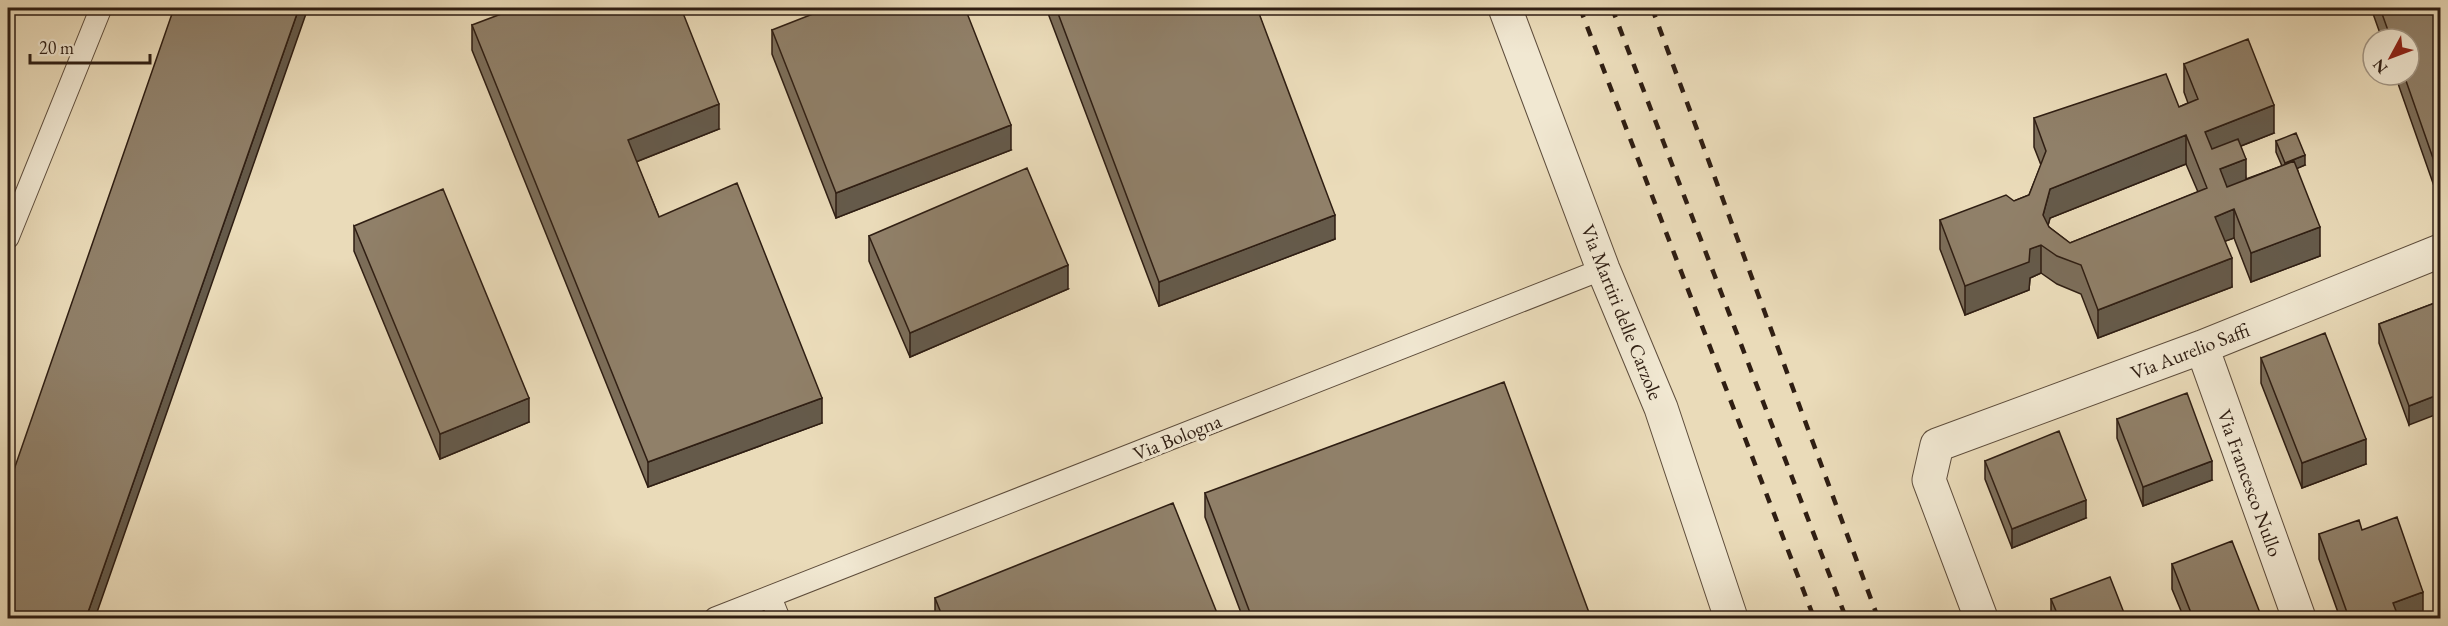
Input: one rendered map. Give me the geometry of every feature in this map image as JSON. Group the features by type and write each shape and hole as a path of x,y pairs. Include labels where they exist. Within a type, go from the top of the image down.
{"street":[{"name":"Via Martiri delle Carzole","path":"1505,8 1603,269 1661,408 1731,618"},
{"name":"Via Aurelio Saffi","path":"1981,618 1929,480 1937,446 2202,347 2440,251"},
{"name":"Via Francesco Nullo","path":"2202,347 2299,618"}],"lane":[{"path":"8,238 101,8"},
{"name":"Via Bologna","path":"715,618 771,598 1603,269"},
{"path":"771,598 779,618"}],"building":[{"path":"174,8 299,8 86,618 8,618 8,487"},
{"path":"517,8 681,8 719,104 628,140 659,217 737,183 822,398 648,462 472,25"},
{"path":"828,8 965,8 1011,125 836,193 772,30"},
{"path":"1056,8 1257,8 1335,215 1159,282"},
{"path":"2380,8 2431,8 2440,35 2440,159 2434,161 2408,87 2421,87 2421,27 2387,27"},
{"path":"2248,39 2274,105 2205,132 2212,149 2238,139 2246,159 2220,169 2227,187 2294,161 2320,227 2251,253 2234,209 2215,217 2232,258 2098,310 2081,265 2057,256 2041,245 2030,249 2029,262 1965,286 1940,220 2006,195 2014,201 2029,195 2046,151 2034,118 2166,74 2179,107 2198,99 2184,64","holes":["2186,135 2207,188 2070,243 2049,227 2043,215 2050,189"]},
{"path":"2296,133 2305,155 2285,163 2276,141"},
{"path":"1027,168 1068,265 910,333 869,236"},
{"path":"443,189 529,398 440,434 354,226"},
{"path":"2440,301 2440,394 2409,406 2379,324"},
{"path":"2325,333 2366,439 2302,463 2261,358"},
{"path":"1504,382 1591,618 1252,618 1205,493"},
{"path":"2187,393 2212,461 2143,487 2117,419"},
{"path":"2059,431 2086,500 2012,529 1985,461"},
{"path":"1173,503 1219,618 943,618 935,598"},
{"path":"2397,517 2423,592 2393,603 2398,616 2349,618 2319,534 2359,520 2362,530"},
{"path":"2232,541 2262,618 2193,618 2172,564"},
{"path":"2110,577 2126,618 2059,618 2051,599"}],"railway":[{"path":"1580,8 1814,618"},
{"path":"1612,8 1846,618"},
{"path":"1652,8 1878,618"}]}
